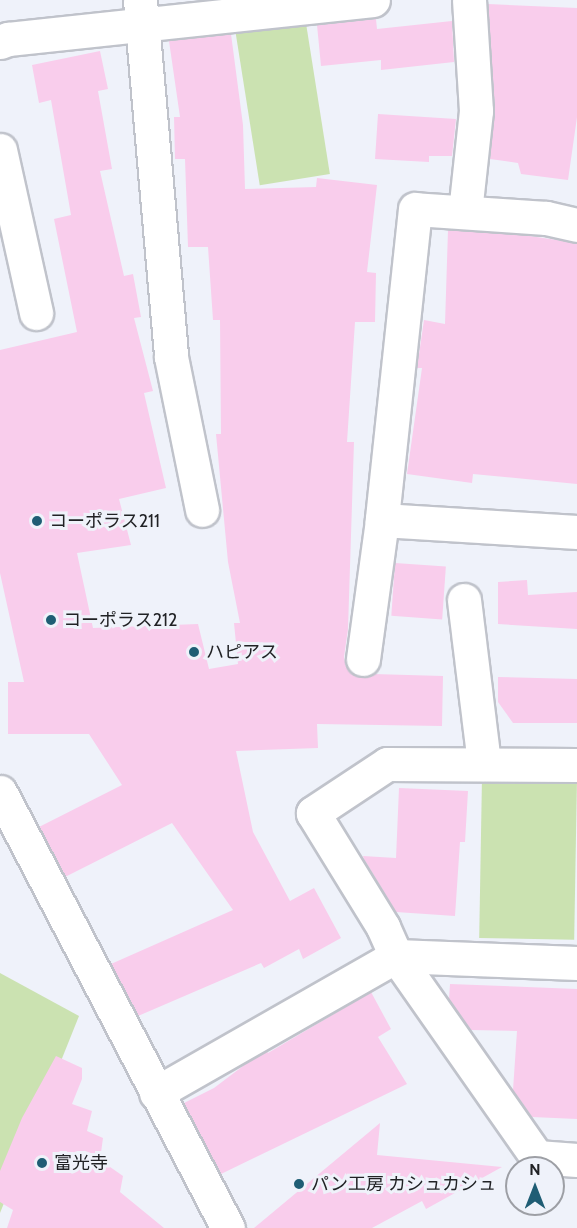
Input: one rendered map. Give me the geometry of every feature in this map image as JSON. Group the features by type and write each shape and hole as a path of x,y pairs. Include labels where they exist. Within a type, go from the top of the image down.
{"street":[{"path":"0,42 142,12 373,0"},
{"path":"465,212 476,111 469,0"},
{"path":"142,12 171,357 202,510"},
{"path":"0,150 36,313"},
{"path":"363,659 382,520 415,209 546,218 577,225"},
{"path":"382,520 577,532"},
{"path":"464,600 484,764"},
{"path":"577,765 387,764 312,813 383,927 396,956 537,1157 577,1160"},
{"path":"0,792 228,1228"},
{"path":"156,1093 396,956 577,963"}],"green space":[{"path":"305,17 330,174 260,185 235,28"},
{"path":"482,777 577,779 574,940 479,938"},
{"path":"0,973 79,1016 0,1213"}],"building":[{"path":"488,4 577,8 577,117 568,180 521,174 518,163 490,159 495,110"},
{"path":"376,19 377,29 452,21 454,62 381,70 381,60 321,66 317,25"},
{"path":"231,34 243,125 245,189 316,187 317,178 377,185 367,272 376,273 375,322 355,322 347,442 354,442 348,629 344,657 346,667 352,674 360,677 373,674 443,676 442,726 317,724 318,748 236,751 253,832 290,901 314,888 341,938 303,959 299,949 264,968 261,963 138,1016 111,964 233,910 172,823 65,877 39,827 122,785 89,734 8,734 8,682 24,682 0,573 0,350 77,332 54,219 71,215 51,100 39,103 32,65 100,51 108,89 98,91 112,169 100,171 124,276 133,274 141,317 134,318 153,391 144,393 166,488 119,499 131,545 77,553 93,628 198,624 209,669 238,664 234,623 240,623 228,562 216,434 221,434 220,320 213,320 208,247 188,247 185,159 175,159 174,117 180,117 169,41"},
{"path":"378,114 456,119 452,156 429,156 429,162 375,159"},
{"path":"448,230 523,235 577,243 577,484 473,474 472,483 407,474 422,368 417,368 424,320 445,324"},
{"path":"395,563 446,567 442,619 391,616"},
{"path":"527,580 528,595 577,592 577,629 498,624 498,582"},
{"path":"498,677 577,679 577,723 513,723 498,702"},
{"path":"399,788 468,791 465,842 460,842 455,916 396,912 364,859 363,856 396,858"},
{"path":"450,984 577,989 577,1119 532,1117 513,1090 517,1031 471,1030 449,999"},
{"path":"371,992 391,1029 378,1037 407,1084 221,1174 184,1103 214,1088 251,1060 267,1051 268,1053"},
{"path":"56,1056 82,1068 82,1079 72,1104 92,1111 87,1131 103,1138 100,1160 123,1176 120,1192 164,1228 7,1228 13,1210 0,1202 0,1171 22,1118"},
{"path":"380,1123 377,1155 502,1167 426,1209 422,1201 372,1228 254,1228"}],"place":[{"name":"コーポラス211","path":"37,521"},
{"name":"コーポラス212","path":"51,620"},
{"name":"ハピアス","path":"194,652"},
{"name":"富光寺","path":"42,1163"},
{"name":"パン工房 カシュカシュ","path":"299,1184"}]}
